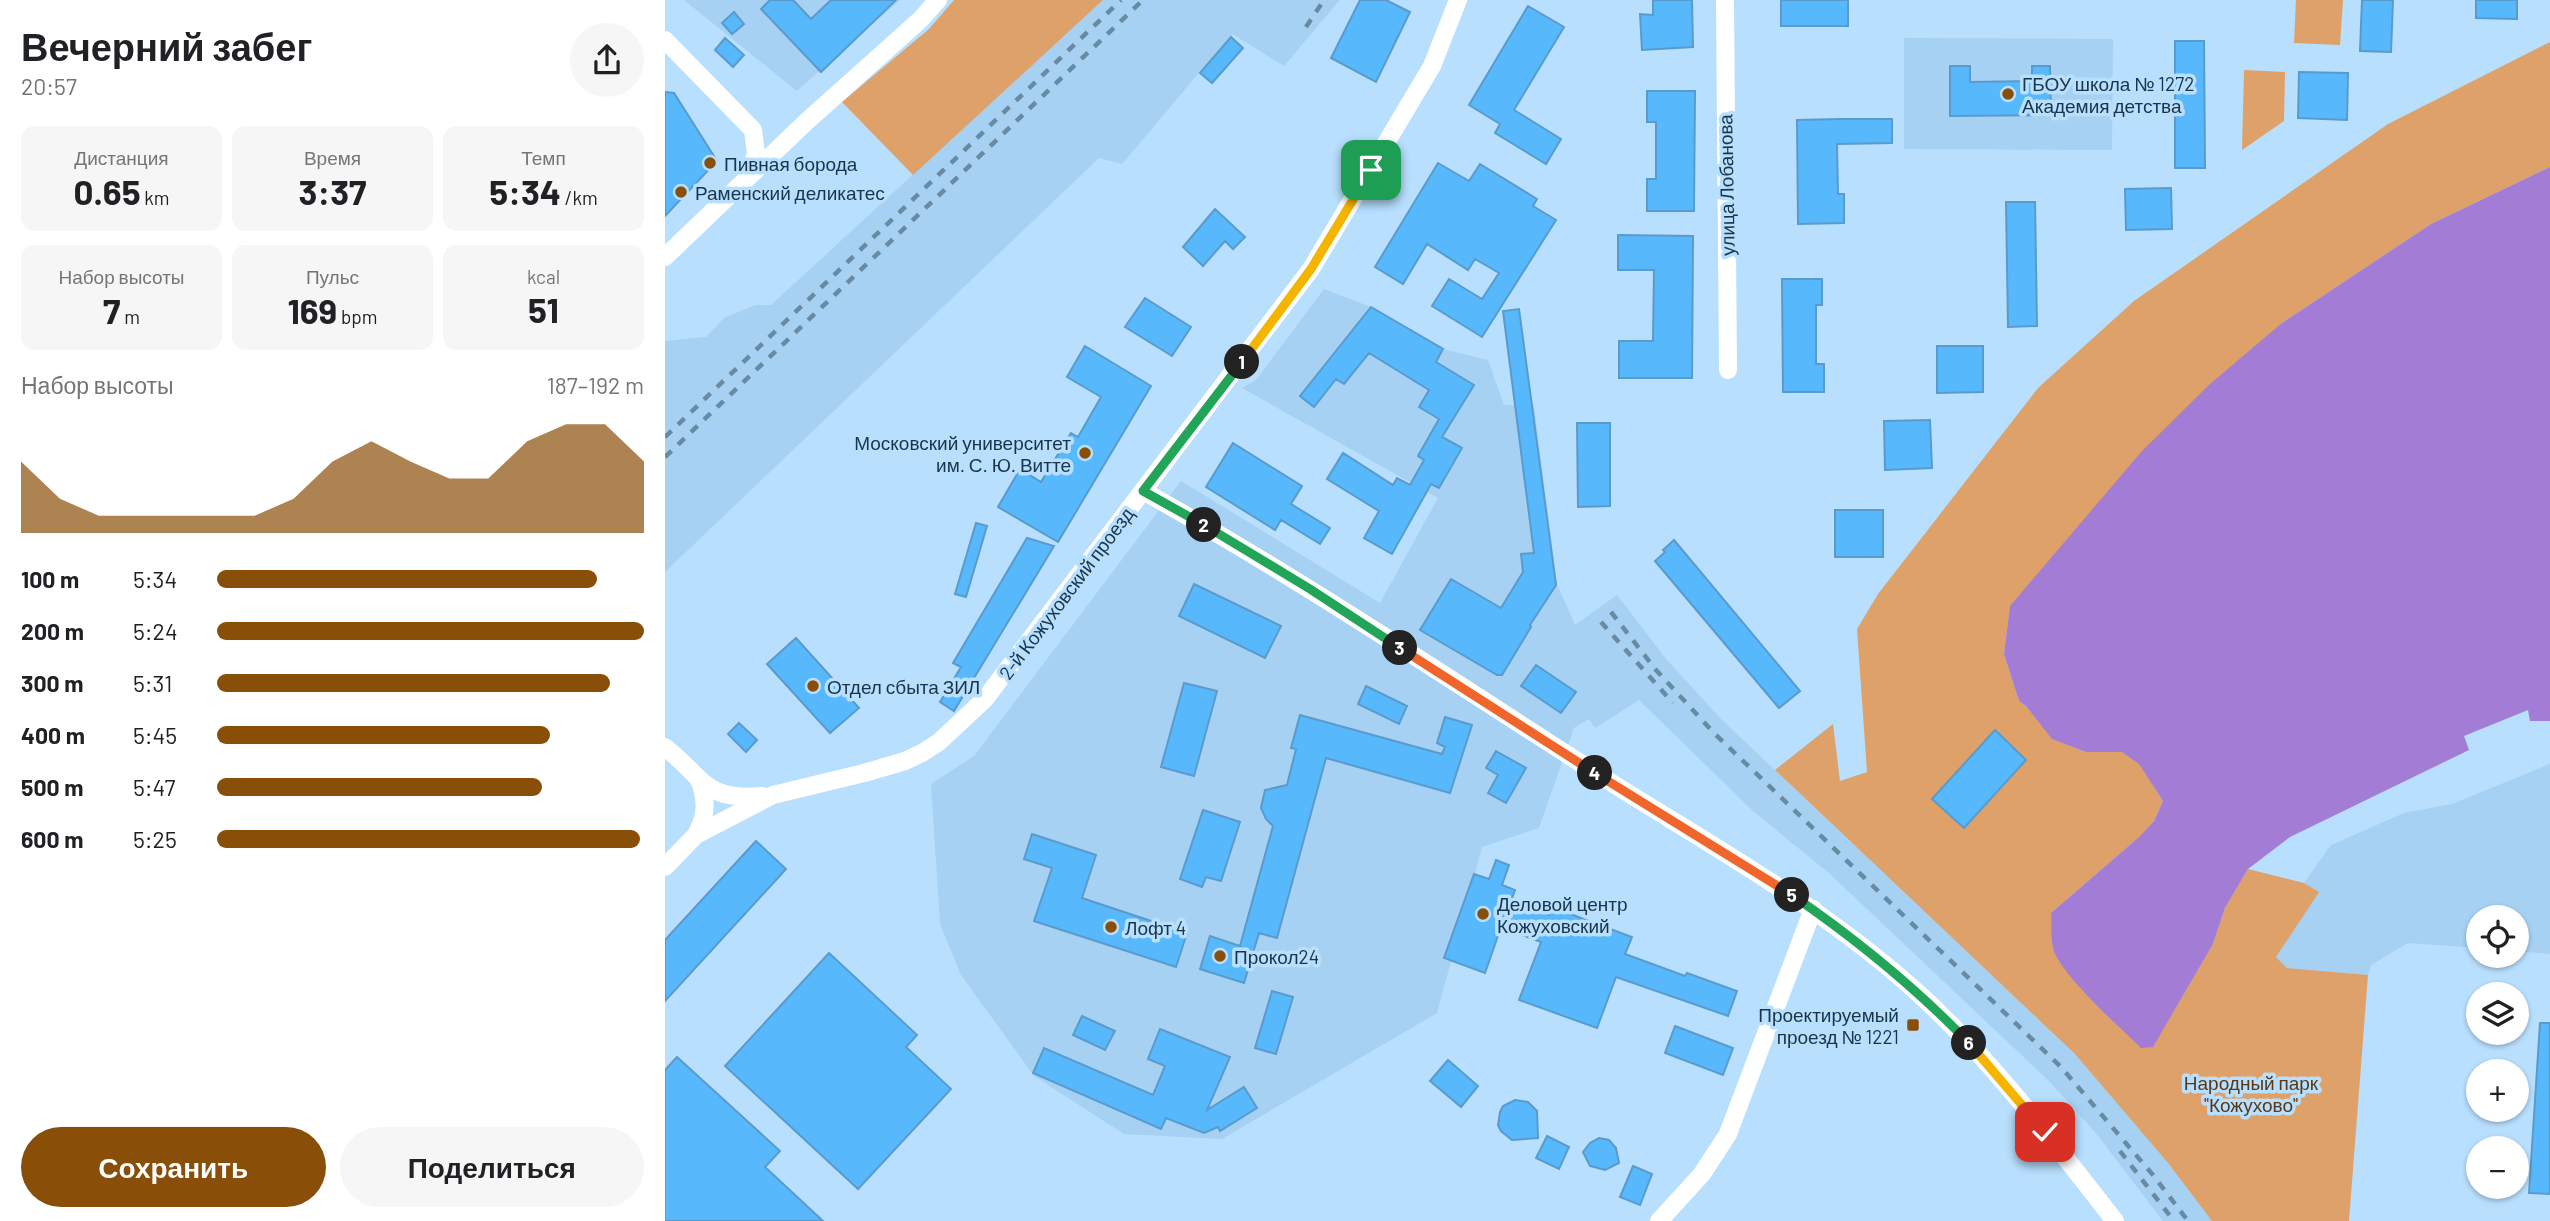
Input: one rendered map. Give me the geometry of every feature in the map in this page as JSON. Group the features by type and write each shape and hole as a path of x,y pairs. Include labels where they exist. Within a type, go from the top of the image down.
{"street":[{"path":"665,257 748,176 920,20 938,0"},
{"name":"2-й Кожуховский проезд","path":"665,867 696,835 773,795 905,761 939,742 985,699 1274,319 1332,236 1432,66 1458,0"},
{"name":"улица Лобанова","path":"1725,0 1728,370"},
{"path":"665,40 753,130 756,154 748,176"},
{"path":"1143,491 1310,589 1471,694 1813,909 1872,953 1919,993 1967,1042 2045,1132 2115,1221"},
{"path":"665,747 710,789 740,798 773,795"},
{"path":"696,835 706,813 705,794 699,779"},
{"path":"1659,1221 1702,1174 1728,1134 1813,909"}],"shaded area":[{"path":"684,0 900,0 797,91"},
{"path":"1103,0 1340,0 1284,66 1232,34 1122,164 1099,158 665,572 665,341 706,337 724,318 755,305 771,305"},
{"name":"ГБОУ школа № 1272 Академия детства","path":"1904,38 2113,39 2112,150 1904,149"},
{"path":"2550,167 2550,721 2530,721 2528,710 2464,736 2469,750 2290,837 2248,869 2225,908 2213,944 2153,1047 2141,1048 2080,988 2060,962 2053,947 2051,913 2139,837 2154,821 2163,801 2139,764 2122,752 2086,752 2052,739 2019,701 2004,654 2010,606 2142,451 2210,384 2282,323 2431,224"},
{"path":"1324,289 1371,307 1443,349 1488,360 1504,405 1534,405 1557,584 1575,625 1617,595 1667,660 1722,720 2075,1054 2168,1163 2212,1221 2163,1221 2095,1132 2050,1082 1830,874 1753,811 1639,700 1595,728 1589,719 1574,728 1539,828 1482,847 1437,1013 1222,1139 1124,1134 1034,1076 961,975 940,924 931,784 974,756 1181,481 1380,603 1438,498 1242,388 1256,380"},
{"path":"2550,764 2550,954 2529,952 2529,905 2466,905 2466,947 2408,943 2371,965 2368,975 2287,968 2276,957 2318,892 2304,883 2331,845 2404,813 2452,804"}],"green space":[{"path":"954,0 1103,0 913,175 842,102 929,29"},
{"path":"2296,0 2343,0 2340,45 2294,43"},
{"name":"Народный парк \"Кожухово\"","path":"2550,42 2550,167 2431,224 2282,323 2048,564 2010,607 2004,654 2019,701 2053,739 2086,752 2121,751 2139,763 2163,801 2154,821 2139,837 2051,913 2054,951 2071,976 2097,1005 2153,1046 2213,944 2225,908 2248,869 2304,883 2319,892 2276,957 2287,968 2368,975 2349,1221 2212,1221 2168,1163 2075,1054 1775,770 1833,724 1840,781 1867,772 1857,629 1878,594 2038,388 2134,301 2388,124"},
{"path":"2244,70 2285,72 2284,121 2242,150"}],"building":[{"path":"770,0 793,0 811,19 831,0 896,0 821,72 761,9"},
{"path":"1360,0 1386,0 1410,12 1376,82 1331,58"},
{"path":"1653,0 1692,0 1693,47 1642,50 1640,14 1653,15"},
{"path":"1781,0 1848,0 1848,26 1781,26"},
{"path":"2362,0 2393,0 2391,52 2360,51"},
{"path":"2476,0 2517,0 2517,19 2476,18"},
{"path":"1528,6 1564,27 1514,110 1561,139 1546,164 1495,133 1500,124 1469,105"},
{"path":"734,12 744,24 732,34 722,23"},
{"path":"1231,37 1243,48 1212,83 1200,73"},
{"path":"725,38 744,55 733,67 715,50"},
{"path":"2175,41 2204,41 2205,168 2175,168"},
{"path":"1950,66 1970,66 1970,82 2032,81 2032,66 2050,66 2051,115 1950,116"},
{"path":"2299,72 2348,73 2347,120 2298,118"},
{"path":"1647,91 1695,91 1694,211 1647,211 1647,179 1656,179 1656,122 1647,122"},
{"path":"665,92 674,93 717,161 665,216"},
{"path":"1892,119 1892,143 1837,144 1838,194 1844,194 1844,223 1798,224 1797,120"},
{"path":"1438,163 1469,181 1480,164 1537,199 1533,206 1556,220 1482,337 1432,306 1449,279 1482,299 1499,273 1475,259 1468,270 1427,244 1403,284 1375,267"},
{"path":"2171,188 2172,229 2126,230 2125,189"},
{"path":"2006,202 2035,202 2037,326 2008,327"},
{"path":"1215,209 1245,237 1233,249 1225,241 1203,266 1183,247"},
{"path":"1618,235 1693,236 1692,378 1619,378 1619,341 1653,341 1654,270 1618,270"},
{"path":"1782,279 1822,279 1822,305 1816,305 1816,364 1824,364 1824,392 1783,392"},
{"path":"1145,298 1191,327 1172,356 1125,327"},
{"path":"1371,307 1443,349 1436,362 1474,385 1442,437 1462,448 1439,488 1431,484 1392,554 1364,538 1379,511 1327,479 1343,453 1393,485 1397,478 1410,485 1424,460 1418,456 1439,419 1419,407 1429,390 1369,353 1344,384 1336,379 1314,407 1300,396"},
{"path":"1519,309 1556,585 1502,675 1497,675 1420,630 1451,579 1501,608 1523,572 1521,554 1534,553 1503,311"},
{"name":"Московский университет им. С. Ю. Витте","path":"1085,346 1151,386 1058,542 998,507 1020,469 1041,482 1071,433 1078,437 1101,397 1067,377"},
{"path":"1937,346 1983,346 1983,392 1937,393"},
{"path":"1930,420 1932,468 1885,470 1884,421"},
{"path":"1577,423 1610,423 1610,506 1578,507"},
{"path":"1233,443 1302,486 1291,504 1330,528 1320,544 1281,520 1275,530 1206,487"},
{"path":"1835,510 1883,510 1883,557 1835,557"},
{"path":"976,523 987,526 966,597 955,594"},
{"path":"1027,538 1054,546 954,711 940,702 961,667 953,663"},
{"path":"1674,540 1800,691 1779,708 1655,561"},
{"path":"1194,584 1281,626 1265,658 1179,616"},
{"name":"Отдел сбыта ЗИЛ","path":"796,638 859,708 830,733 767,664"},
{"path":"1536,665 1576,692 1561,713 1521,686"},
{"path":"1184,683 1217,691 1194,776 1161,767"},
{"path":"1366,686 1407,706 1399,724 1358,704"},
{"path":"1300,715 1442,754 1445,747 1437,743 1445,717 1472,725 1450,793 1326,758 1277,938 1259,933 1244,983 1200,969 1210,936 1240,946 1273,826 1261,808 1265,790 1287,785 1296,749 1291,748"},
{"path":"739,723 757,740 746,752 728,734"},
{"path":"1995,730 2026,760 1964,828 1932,799"},
{"path":"1496,751 1526,768 1506,803 1488,793 1498,775 1486,768"},
{"path":"1203,810 1240,822 1221,881 1206,877 1202,887 1180,879"},
{"name":"Лофт 4","path":"1032,834 1096,855 1082,898 1187,933 1176,967 1034,921 1052,868 1024,859"},
{"path":"756,841 786,869 665,1001 665,940"},
{"path":"1496,860 1509,865 1502,885 1515,890 1511,901 1549,915 1552,907 1632,937 1625,954 1737,991 1728,1016 1616,977 1597,1028 1519,1000 1541,942 1501,927 1485,973 1444,958 1474,874 1489,879"},
{"path":"829,953 917,1035 906,1047 951,1089 858,1189 725,1066"},
{"path":"1272,991 1293,997 1276,1054 1255,1048"},
{"path":"1082,1016 1115,1031 1105,1050 1073,1035"},
{"path":"2540,1023 2550,1023 2550,1194 2529,1193"},
{"path":"1675,1026 1733,1048 1723,1075 1665,1053"},
{"path":"1160,1029 1230,1057 1207,1110 1244,1087 1257,1108 1220,1131 1218,1127 1204,1133 1166,1118 1161,1129 1033,1073 1044,1048 1153,1095 1165,1066 1148,1059"},
{"path":"677,1057 780,1151 765,1167 823,1221 665,1221 665,1070"},
{"path":"1448,1060 1478,1086 1461,1107 1430,1081"},
{"path":"1515,1100 1528,1102 1537,1111 1538,1138 1512,1140 1501,1131 1498,1125 1500,1112 1503,1106"},
{"path":"1547,1136 1569,1147 1559,1169 1536,1158"},
{"path":"1599,1138 1609,1140 1616,1148 1619,1163 1605,1170 1590,1166 1583,1152 1590,1143"},
{"path":"1633,1166 1652,1174 1640,1205 1620,1197"}],"railway":[{"path":"665,437 1121,0"},
{"path":"665,457 1143,0"},
{"path":"1306,27 1324,0"},
{"path":"1611,612 1656,670 1713,732 2061,1067 2153,1175 2188,1221"},
{"path":"1601,622 1673,703"},
{"path":"2120,1151 2174,1221"}],"place":[{"name":"ГБОУ школа № 1272 Академия детства","path":"2008,94"},
{"name":"Пивная борода","path":"710,163"},
{"name":"Раменский деликатес","path":"681,192"},
{"name":"Московский университет им. С. Ю. Витте","path":"1085,453"},
{"name":"Отдел сбыта ЗИЛ","path":"813,686"},
{"name":"Деловой центр Кожуховский","path":"1483,914"},
{"name":"Лофт 4","path":"1111,927"},
{"name":"Прокол24","path":"1220,956"},
{"name":"Проектируемый проезд № 1221","path":"1913,1025"}],"route":[{"path":"1371,170 1311,269 1143,491 1310,589 1669,820 1785,890 1845,932 1919,993 1967,1042 2045,1132"}]}
